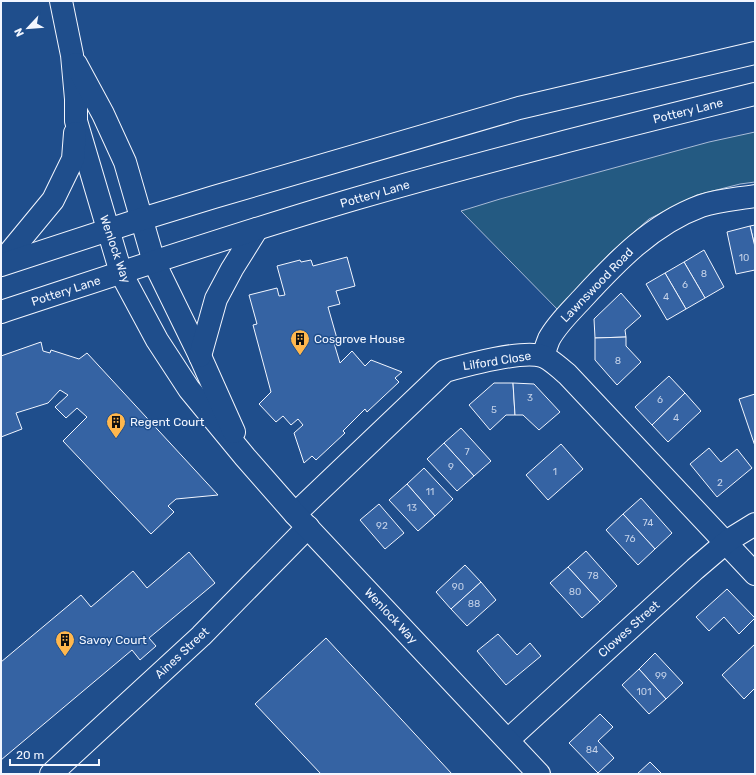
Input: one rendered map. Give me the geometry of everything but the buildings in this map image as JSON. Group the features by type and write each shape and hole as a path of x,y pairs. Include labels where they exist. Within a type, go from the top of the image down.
{"main road":[{"name":"Wenlock Way","path":"61,1 72,55 76,99 76,121 121,273 157,340 189,389 245,457 539,774"},
{"path":"1,264 142,219 519,108 755,54"},
{"name":"Wenlock Way","path":"72,55 103,114 125,162 154,262 200,356 245,457"},
{"name":"Pottery Lane","path":"1,312 256,228 561,142 755,94"},
{"path":"1,264 52,200 59,187 73,159 76,121"},
{"name":"Lawnswood Road","path":"543,356 549,339 562,321 612,266 642,239 677,218 702,206 727,200 755,196"},
{"path":"200,356 216,299 256,228"},
{"name":"Lilford Close","path":"302,520 445,371 469,364 526,354 543,356 567,374 755,574"},
{"name":"Aines Street","path":"51,774 201,636 302,520"},
{"name":"Clowes Street","path":"508,740 695,569 725,543 755,524"}],"shaded area":[{"path":"755,132 755,182 740,184 697,195 649,219 609,254 560,312 461,211 709,142"}],"place":[{"name":"Cosgrove House","path":"300,356"},
{"name":"Regent Court","path":"116,439"},
{"name":"Savoy Court","path":"65,657"}]}
